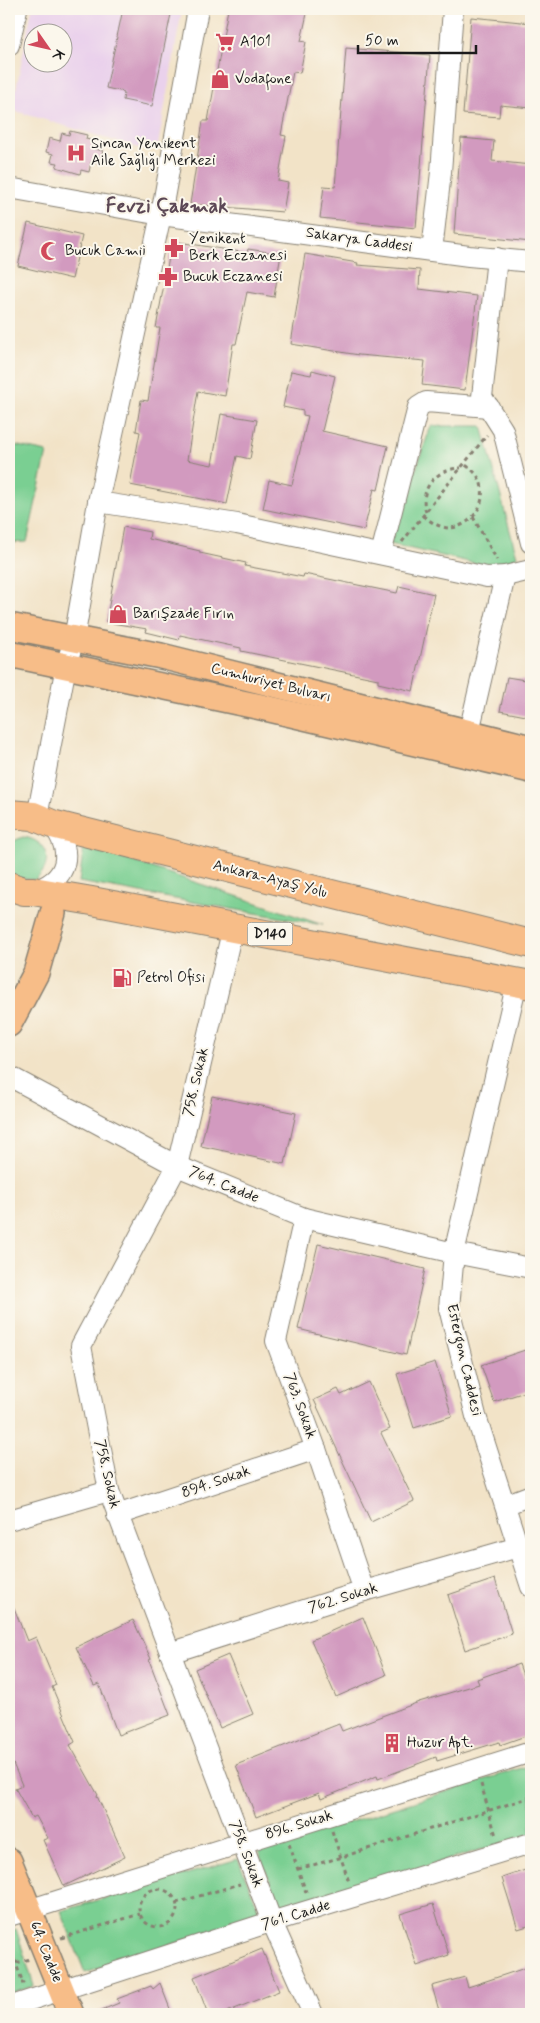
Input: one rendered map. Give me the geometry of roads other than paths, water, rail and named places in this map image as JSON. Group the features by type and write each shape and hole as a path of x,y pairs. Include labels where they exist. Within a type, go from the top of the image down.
{"highway":[{"name":"Ankara-Ayaş Yolu","path":"26,818 531,944"},
{"name":"D140","path":"43,891 524,984"}],"main road":[{"name":"Cumhuriyet Bulvarı","path":"9,626 161,656 531,748"},
{"name":"Cumhuriyet Bulvarı","path":"9,654 261,707 531,770"},
{"path":"9,1024 36,973 43,891"},
{"name":"64. Cadde","path":"9,1861 19,1913 42,1944 71,2014"}],"street":[{"path":"9,44 17,9"},
{"path":"43,891 66,858 65,845 60,834 26,818 74,639 98,502 161,214 198,9"},
{"path":"432,250 441,172 453,9"},
{"name":"Sakarya Caddesi","path":"9,188 161,214 531,262"},
{"path":"497,258 482,397 503,430 531,543"},
{"path":"386,555 418,407 426,402 493,414"},
{"path":"98,502 238,524 487,578 531,570"},
{"path":"469,732 505,576"},
{"name":"758. Sokak","path":"232,927 177,1166 81,1346 108,1491 255,1879 313,2014"},
{"name":"Estergon Caddesi","path":"524,984 454,1253 449,1308 476,1416 531,1587"},
{"name":"764. Cadde","path":"9,1076 177,1166 304,1218 454,1253 531,1268"},
{"name":"763. Sokak","path":"304,1218 276,1341 316,1448 364,1591"},
{"name":"894. Sokak","path":"117,1515 316,1448"},
{"path":"9,1520 108,1491"},
{"path":"505,1505 531,1495"},
{"name":"762. Sokak","path":"170,1653 364,1591 518,1547"},
{"name":"896. Sokak","path":"19,1913 531,1752"},
{"name":"761. Cadde","path":"9,2007 272,1922 531,1843"}],"place":[{"name":"A101","path":"225,42"},
{"name":"Vodafone","path":"220,79"},
{"name":"Sincan Yenikent Aile Sağlığı Merkezi","path":"76,153"},
{"name":"Yenikent Berk Eczanesi","path":"174,248"},
{"name":"Bucuk Camii","path":"50,251"},
{"name":"Bucuk Eczanesi","path":"168,277"},
{"name":"Barışzade Fırın","path":"118,614"},
{"name":"Petrol Ofisi","path":"122,978"},
{"name":"Huzur Apt.","path":"392,1743"}],"district":[{"name":"Fevzi Çakmak","path":"167,206"}]}
